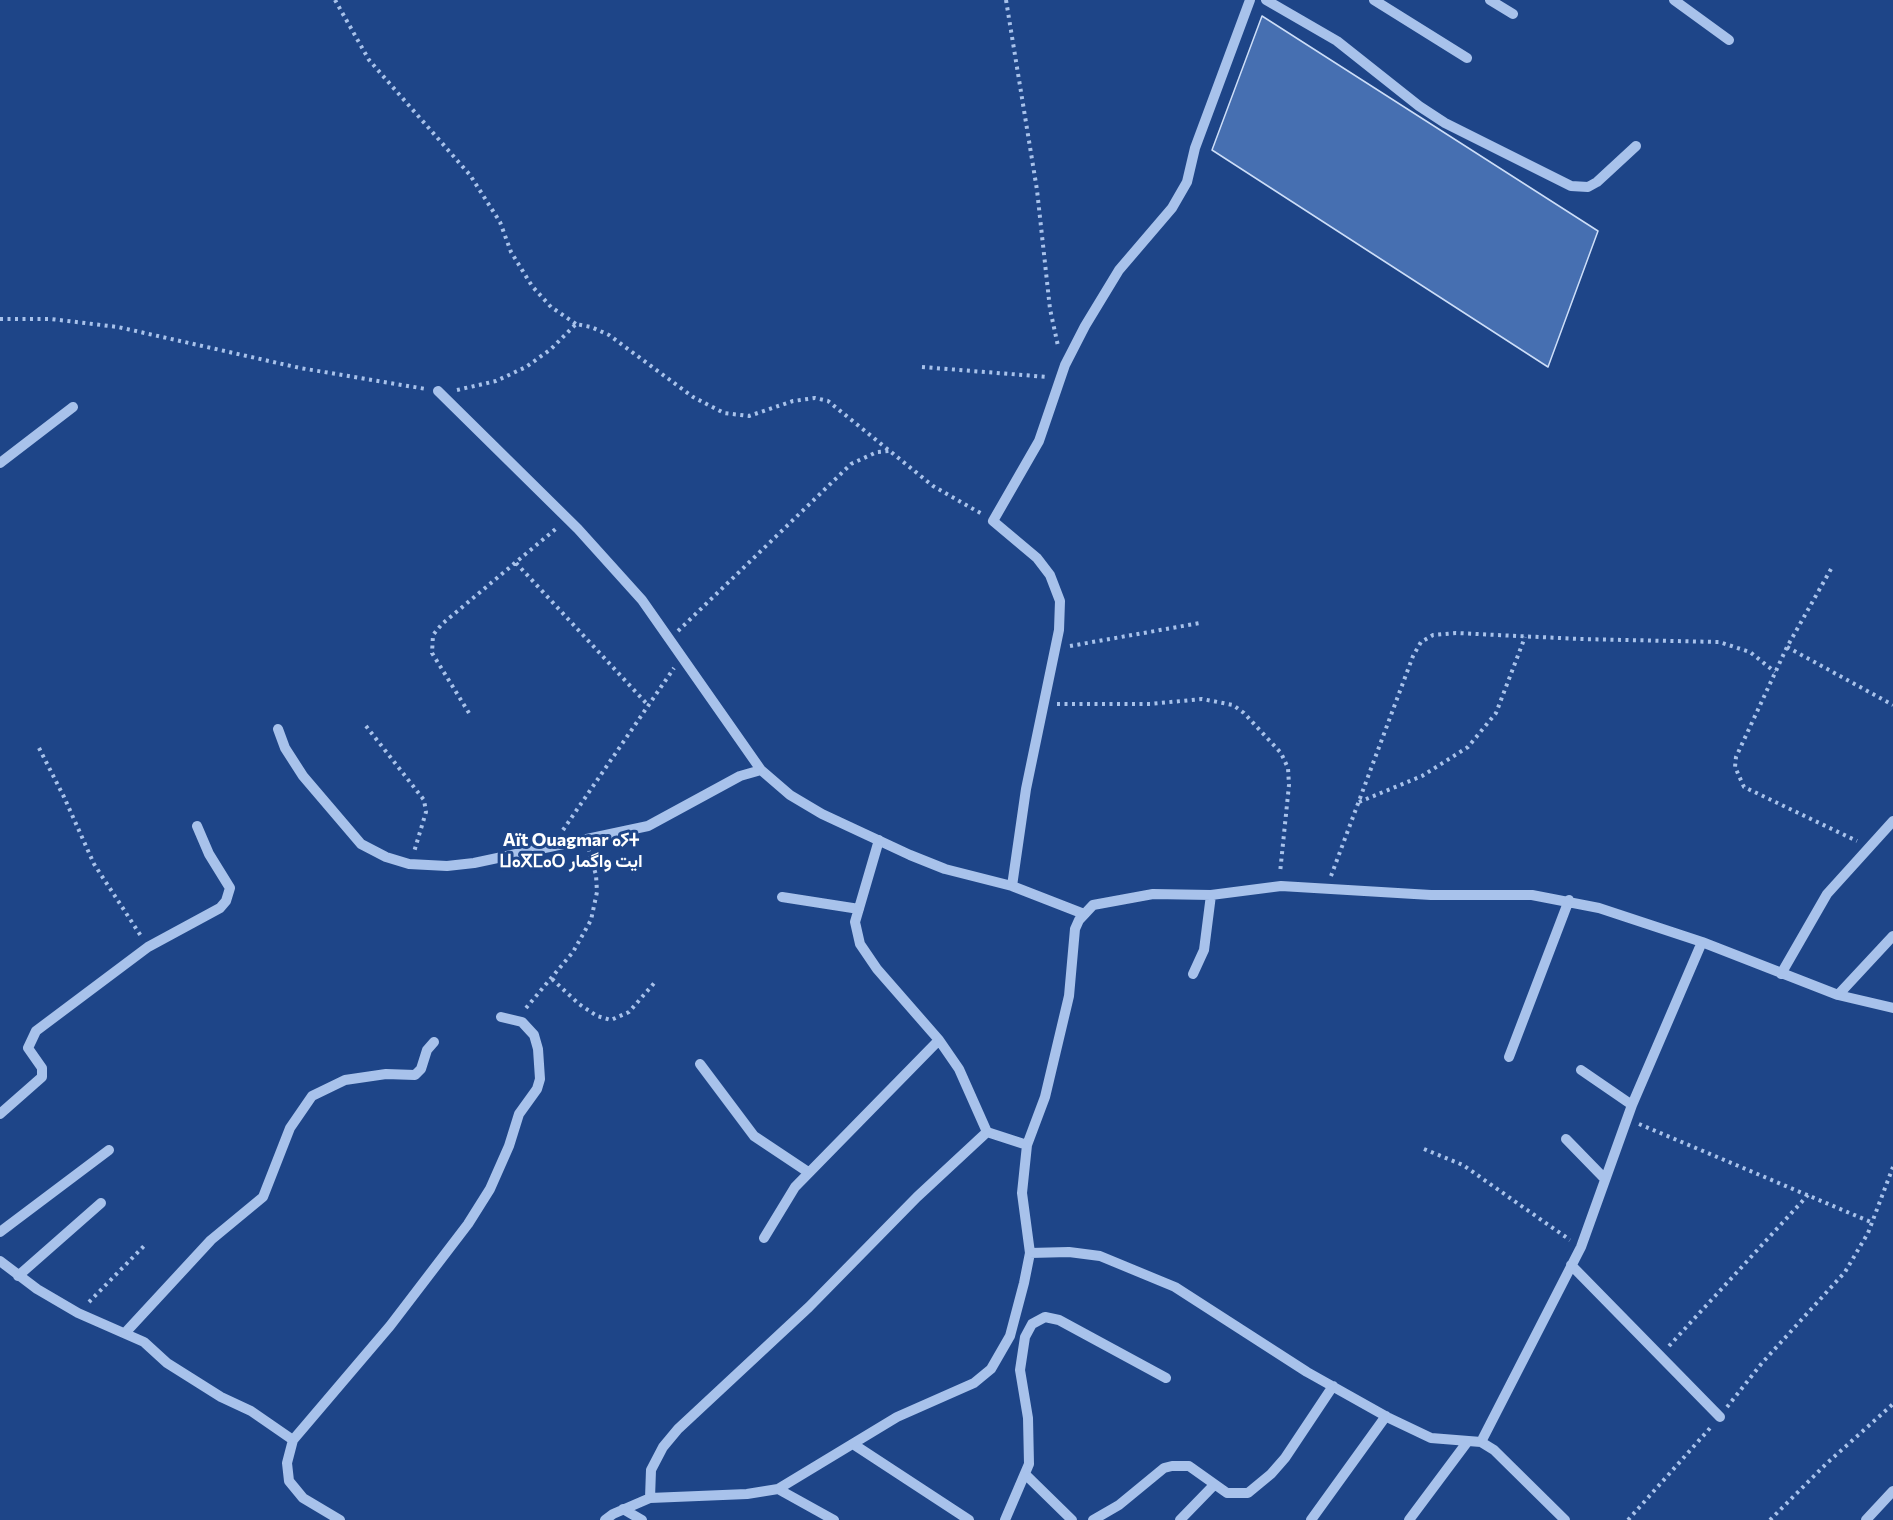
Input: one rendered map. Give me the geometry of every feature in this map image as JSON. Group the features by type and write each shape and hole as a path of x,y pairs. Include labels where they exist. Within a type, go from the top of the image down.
{"street":[{"path":"1012,886 1026,789 1056,648 1060,602 1050,575 1037,558 993,521 1039,441 1065,365 1102,295 1119,270 1172,208 1187,182 1195,148 1251,0"},
{"path":"1266,0 1336,41 1419,106 1445,123 1571,186 1588,187 1597,182 1636,146"},
{"path":"1374,0 1467,58"},
{"path":"1490,0 1513,14"},
{"path":"1674,0 1729,40"},
{"path":"438,391 567,518 642,600 761,770 790,795 822,814 945,869 1012,886 1084,914"},
{"path":"0,463 73,407"},
{"path":"278,729 285,748 303,776 361,844 386,857 409,864 447,866 474,863 648,826 740,776 761,770"},
{"path":"1781,974 1827,894 1893,821"},
{"path":"0,1114 42,1077 42,1068 28,1048 36,1031 148,947 220,908 226,901 230,888 197,826"},
{"path":"879,840 855,922 860,944 867,956 939,1040 959,1069 987,1132 1027,1146"},
{"path":"605,1520 623,1509 651,1498 747,1494 778,1489 897,1417 974,1383 991,1369 1010,1336 1030,1253 1022,1193 1027,1146 1045,1096 1069,996 1073,938 1084,914 1093,905 1108,900 1153,894 1211,895 1281,886 1431,895 1532,895 1569,900 1702,942 1838,995 1893,1008"},
{"path":"1193,974 1204,950 1211,895"},
{"path":"782,897 859,909"},
{"path":"1509,1057 1569,900"},
{"path":"1838,995 1893,936"},
{"path":"1480,1442 1581,1247 1632,1105 1702,942"},
{"path":"340,1520 303,1498 289,1481 287,1463 293,1440 390,1326 468,1224 490,1189 509,1146 519,1114 537,1089 540,1079 538,1049 534,1035 528,1027 515,1020 501,1017"},
{"path":"764,1238 785,1199 808,1172 939,1040"},
{"path":"125,1333 212,1240 263,1197 290,1128 312,1096 345,1080 386,1074 413,1076 421,1069 427,1050 434,1042"},
{"path":"700,1064 754,1136 808,1172"},
{"path":"1581,1070 1632,1105"},
{"path":"651,1498 651,1470 663,1447 678,1429 809,1307 917,1197 987,1132"},
{"path":"1566,1138 1604,1178"},
{"path":"0,1232 109,1150"},
{"path":"18,1276 101,1203"},
{"path":"1030,1253 1069,1252 1100,1256 1126,1264 1175,1287 1333,1386 1386,1416 1431,1438 1480,1442 1506,1460 1565,1520"},
{"path":"0,1261 18,1276 78,1313 144,1342 167,1363 221,1397 251,1411 293,1440"},
{"path":"1571,1265 1720,1417"},
{"path":"1007,1520 1010,1508 1026,1476 1030,1444 1020,1370 1024,1337 1035,1321 1045,1317 1059,1320 1166,1378"},
{"path":"1093,1520 1119,1505 1164,1468 1189,1466 1214,1485 1235,1494 1248,1492 1259,1485 1285,1458 1333,1386"},
{"path":"1311,1520 1386,1416"},
{"path":"1409,1520 1468,1442"},
{"path":"853,1444 969,1520"},
{"path":"1026,1476 1072,1520"},
{"path":"1180,1520 1214,1485"},
{"path":"778,1489 834,1520"},
{"path":"1866,1520 1893,1491"},
{"path":"623,1509 642,1520"}],"path":[{"path":"334,0 369,60 470,175 500,222 511,252 532,286 551,307 576,324 609,335 693,397 724,413 749,416 793,401 815,399 828,401 933,486 993,521"},
{"path":"1006,0 1037,190 1050,309 1056,341 1065,365"},
{"path":"0,319 51,319 118,327 300,368 438,391 468,389 496,381 526,368 576,324"},
{"path":"922,367 1061,378"},
{"path":"669,639 723,591 851,465 860,459 889,451"},
{"path":"469,713 432,653 433,635 442,624 567,518"},
{"path":"516,563 648,705"},
{"path":"1831,569 1787,647 1736,757 1735,767 1744,787 1869,847"},
{"path":"1056,648 1200,623"},
{"path":"1326,887 1413,656 1422,642 1433,635 1456,633 1719,642 1750,652 1775,672"},
{"path":"1359,802 1422,776 1468,747 1496,713 1525,637"},
{"path":"1787,647 1893,705"},
{"path":"552,846 681,657"},
{"path":"1045,704 1150,704 1202,699 1233,705 1245,713 1281,753 1288,768 1289,785 1280,859 1281,886"},
{"path":"366,726 424,800 426,812 409,864"},
{"path":"39,748 64,796 94,864 148,947"},
{"path":"515,1020 552,979 585,933 594,908 596,875 584,839"},
{"path":"552,979 579,1004 597,1016 611,1020 629,1012 656,981"},
{"path":"1628,1120 1870,1222"},
{"path":"1424,1149 1463,1165 1581,1247"},
{"path":"1628,1520 1720,1417 1762,1363 1845,1272 1862,1246 1893,1167"},
{"path":"1660,1355 1808,1195"},
{"path":"78,1313 144,1246"},
{"path":"1770,1520 1893,1404"}],"building":[{"path":"1262,16 1598,231 1548,367 1212,150"}],"district":[{"name":"Aït Ouagmar ⴰⵢⵜ ⵡⴰⴳⵎⴰⵔ ايت واگمار","path":"571,850"}]}
